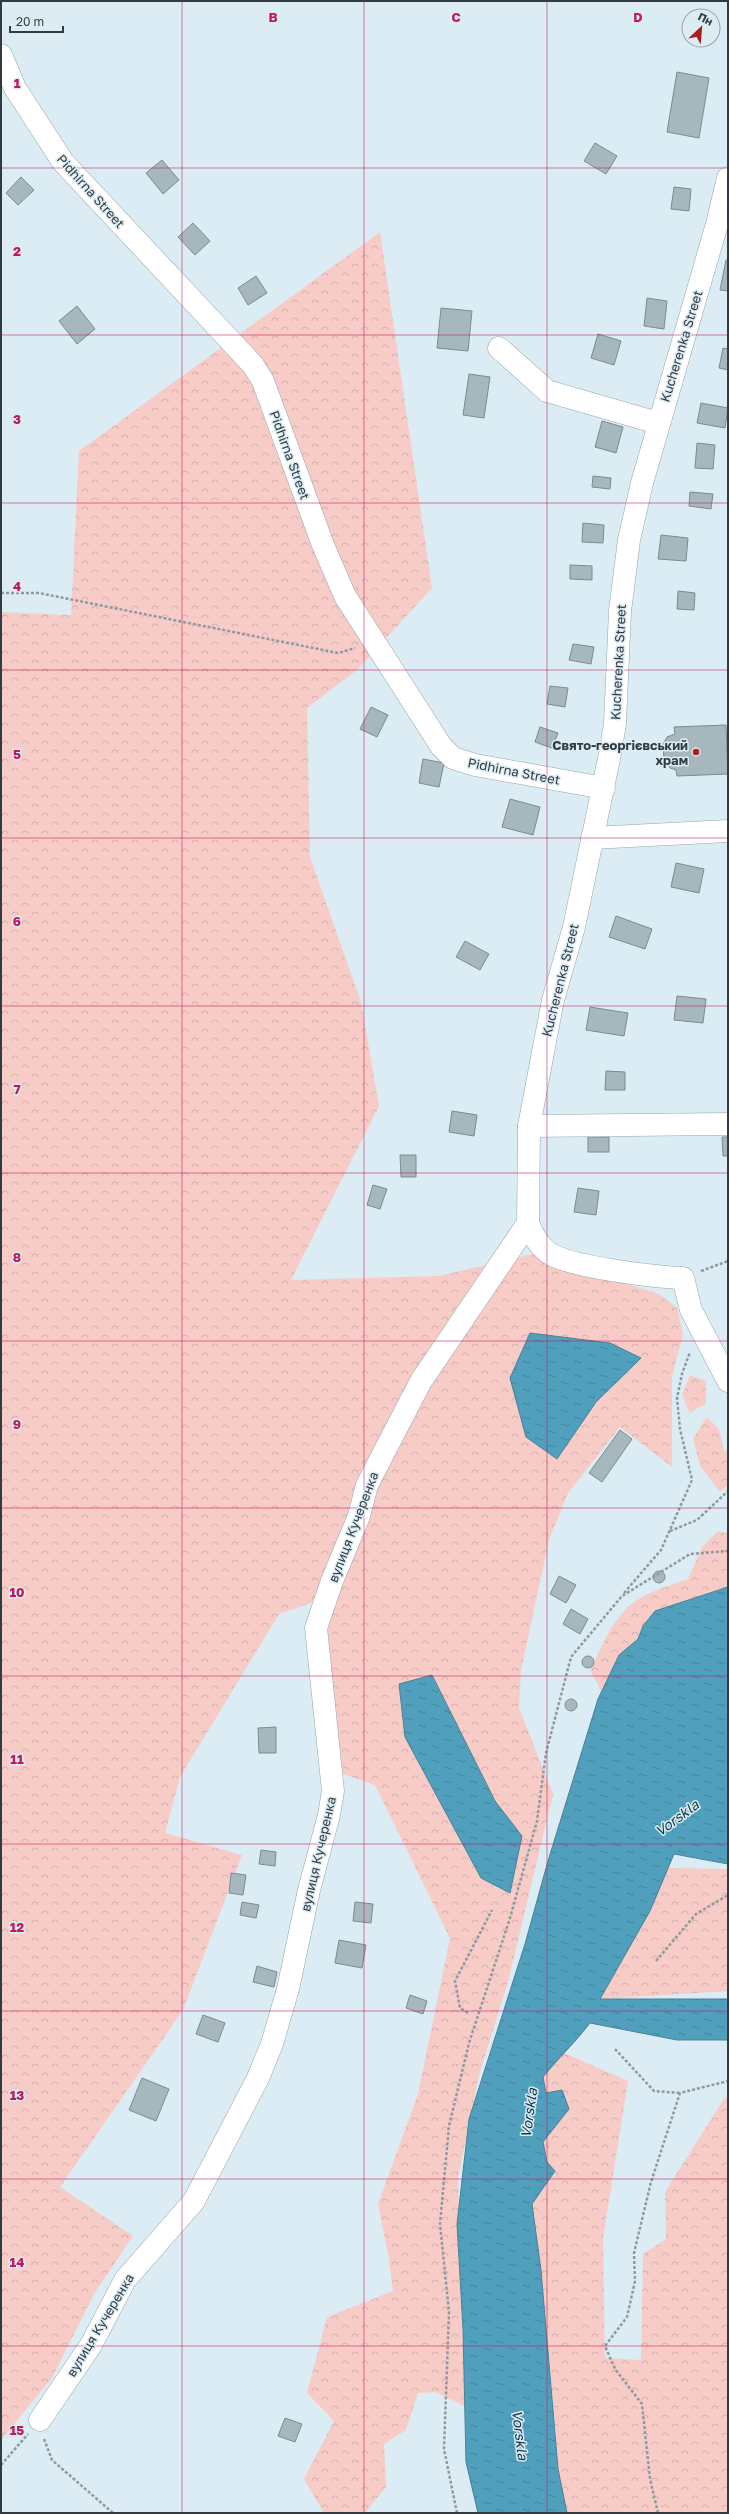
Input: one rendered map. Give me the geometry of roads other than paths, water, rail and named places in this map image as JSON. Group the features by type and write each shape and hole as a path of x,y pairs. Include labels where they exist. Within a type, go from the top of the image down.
{"street":[{"name":"Pidhirna Street","path":"1,55 15,88 63,162 254,365 262,381 323,545 345,596 441,746 453,758 499,770 604,788"},
{"name":"Kucherenka Street","path":"528,1223 529,1126 553,1000 574,927 604,788 615,723 620,611 624,571 642,483 658,422 715,231 728,178"},
{"path":"499,348 547,392 658,422"},
{"path":"592,838 728,831"},
{"path":"529,1126 728,1124"},
{"path":"528,1223 536,1240 550,1253 587,1266 652,1277 683,1278 691,1310 728,1381"},
{"name":"вулиця Кучеренка","path":"39,2422 91,2345 125,2280 194,2201 258,2078 269,2051 288,1989 309,1890 330,1815 333,1791 316,1628 332,1582 359,1516 367,1485 421,1381 528,1223"}],"water":[{"path":"530,1333 610,1343 641,1358 596,1402 557,1459 526,1437 510,1378"},
{"name":"Vorskla","path":"728,1587 728,1864 674,1854 650,1911 600,1999 728,1999 728,2040 677,2040 590,2023 543,2077 546,2093 562,2090 569,2109 543,2142 547,2162 555,2171 532,2204 541,2270 558,2469 567,2513 478,2513 466,2462 463,2329 457,2224 469,2119 525,1944 548,1861 598,1699 619,1655 638,1639 643,1626 655,1611"},
{"path":"432,1675 495,1801 522,1836 510,1893 481,1878 405,1737 399,1684"}],"place":[{"name":"Свято-георгієвський храм","path":"696,752"}]}
